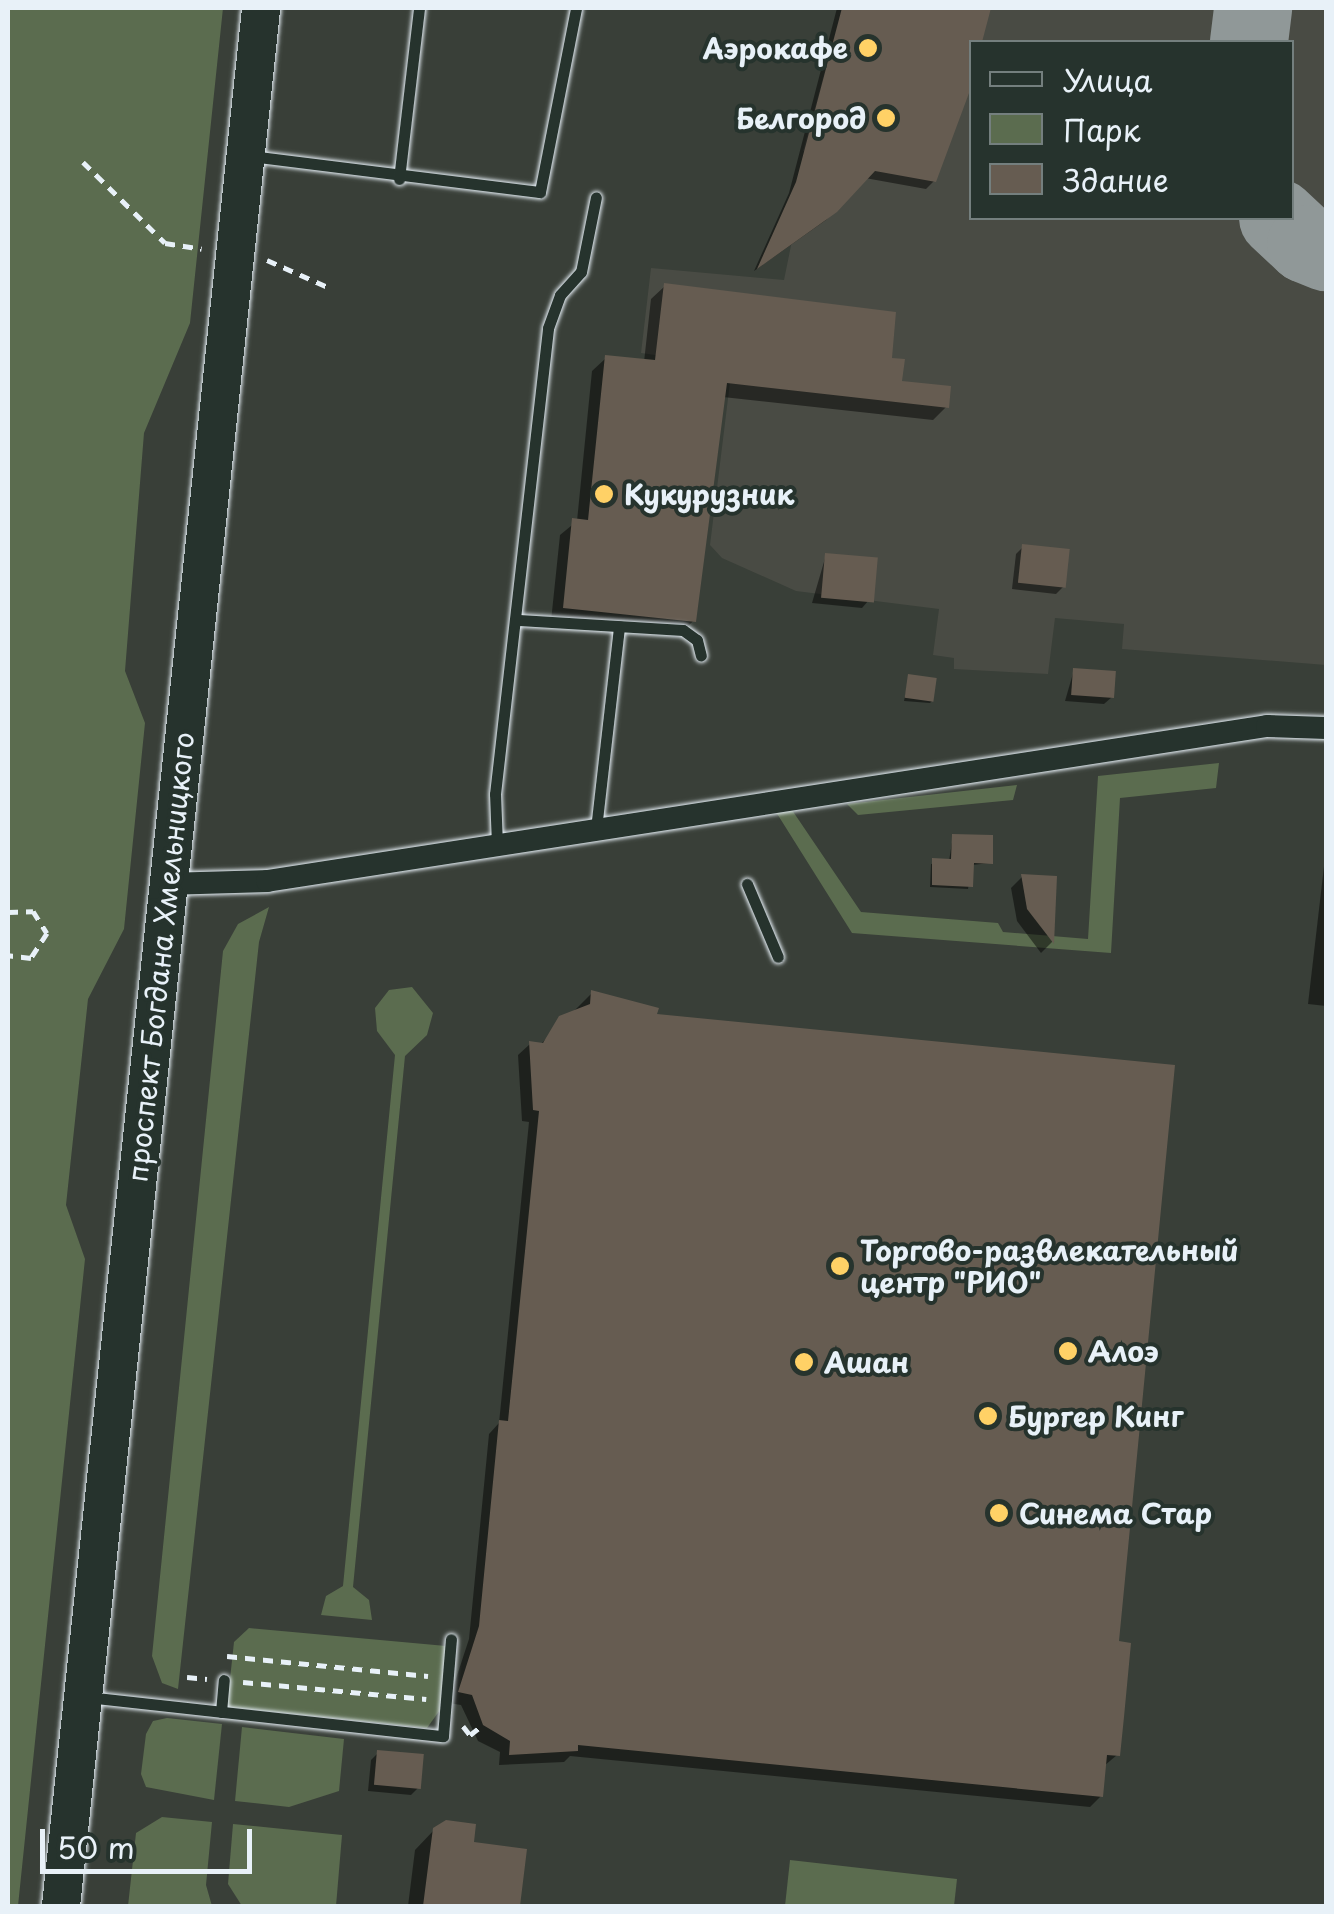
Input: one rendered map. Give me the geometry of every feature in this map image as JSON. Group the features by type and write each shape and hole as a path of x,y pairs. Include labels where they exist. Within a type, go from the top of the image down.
{"main road":[{"name":"проспект Богдана Хмельницкого","path":"61,1906 261,8"}],"street":[{"path":"168,884 266,881 1267,726 1326,728"}],"lane":[{"path":"399,179 419,8"},
{"path":"246,156 399,179 540,192 576,8"},
{"path":"497,845 495,794 519,620 548,328 560,294 581,272 596,198"},
{"path":"519,620 691,632 701,656"},
{"path":"596,829 619,626"},
{"path":"747,884 778,956"},
{"path":"83,1697 443,1736 451,1639"},
{"path":"221,1712 224,1680"}],"path":[{"path":"84,162 165,243 280,262 330,288"},
{"path":"8,912 33,911 47,933 30,958 8,956"},
{"path":"227,1656 448,1678"},
{"path":"187,1677 456,1701 470,1734 483,1725"}],"shaded area":[{"name":"Белгород","path":"842,8 1326,8 1326,665 1122,649 1124,624 1055,618 1048,674 954,669 954,658 933,655 939,609 796,591 722,558 710,545 732,366 641,353 651,268 784,280 797,216 836,164 803,151"}],"green space":[{"path":"8,8 223,8 190,323 144,433 125,671 145,723 124,929 88,999 66,1205 85,1259 18,1906 8,1906"},
{"path":"1219,763 1216,788 1120,798 1111,953 852,933 776,812 792,810 861,912 998,923 1003,932 1088,939 1098,776"},
{"path":"1017,785 1013,800 858,815 847,804"},
{"path":"269,907 259,942 178,1689 162,1683 152,1656 223,951 238,924"},
{"path":"412,987 433,1013 427,1035 405,1056 353,1587 369,1600 372,1620 321,1615 326,1596 343,1586 395,1055 377,1031 375,1008 389,990"},
{"path":"249,1628 446,1646 440,1710 427,1728 227,1707 234,1642"},
{"path":"167,1718 222,1724 214,1800 146,1787 141,1774 146,1734 153,1721"},
{"path":"242,1727 344,1739 339,1791 289,1807 235,1801"},
{"path":"162,1817 212,1822 206,1885 212,1906 128,1906 136,1833"},
{"path":"233,1824 342,1835 336,1906 242,1906 228,1884"},
{"path":"790,1860 957,1879 954,1906 785,1906"}],"building":[{"name":"Белгород","path":"842,8 991,8 983,40 969,40 969,93 936,182 875,171 837,212 757,269 796,182"},
{"path":"664,283 896,312 892,358 905,359 902,381 951,386 949,408 727,383 696,622 563,608 572,518 588,520 605,355 655,360"},
{"path":"1022,544 1070,549 1066,588 1018,583"},
{"path":"825,553 878,558 874,602 821,598"},
{"path":"1073,668 1116,671 1114,698 1071,695"},
{"path":"908,674 937,678 933,702 905,698"},
{"path":"952,834 993,835 993,864 974,863 973,887 932,885 932,858 951,859"},
{"path":"1021,874 1057,876 1054,944 1027,909"},
{"name":"Торгово-развлекательный центр \"РИО\"","path":"591,990 659,1008 657,1014 1175,1065 1119,1641 1131,1643 1124,1717 1120,1756 1107,1755 1103,1797 578,1745 578,1751 509,1755 510,1741 483,1725 472,1695 458,1692 479,1626 499,1420 508,1421 539,1111 533,1110 529,1041 543,1043 559,1016 590,1004"},
{"path":"377,1750 424,1754 421,1789 374,1785"},
{"path":"446,1820 476,1824 474,1842 527,1849 520,1906 423,1906 433,1828"}],"taxiway":[{"path":"1249,40 1253,8"},
{"path":"1280,220 1306,244 1326,252"}],"place":[{"name":"Аэрокафе","path":"868,48"},
{"name":"Белгород","path":"886,118"},
{"name":"Кукурузник","path":"604,494"},
{"name":"Торгово-развлекательный центр \"РИО\"","path":"840,1266"},
{"name":"Алоэ","path":"1068,1351"},
{"name":"Ашан","path":"804,1362"},
{"name":"Бургер Кинг","path":"988,1416"},
{"name":"Синема Стар","path":"999,1513"}]}
